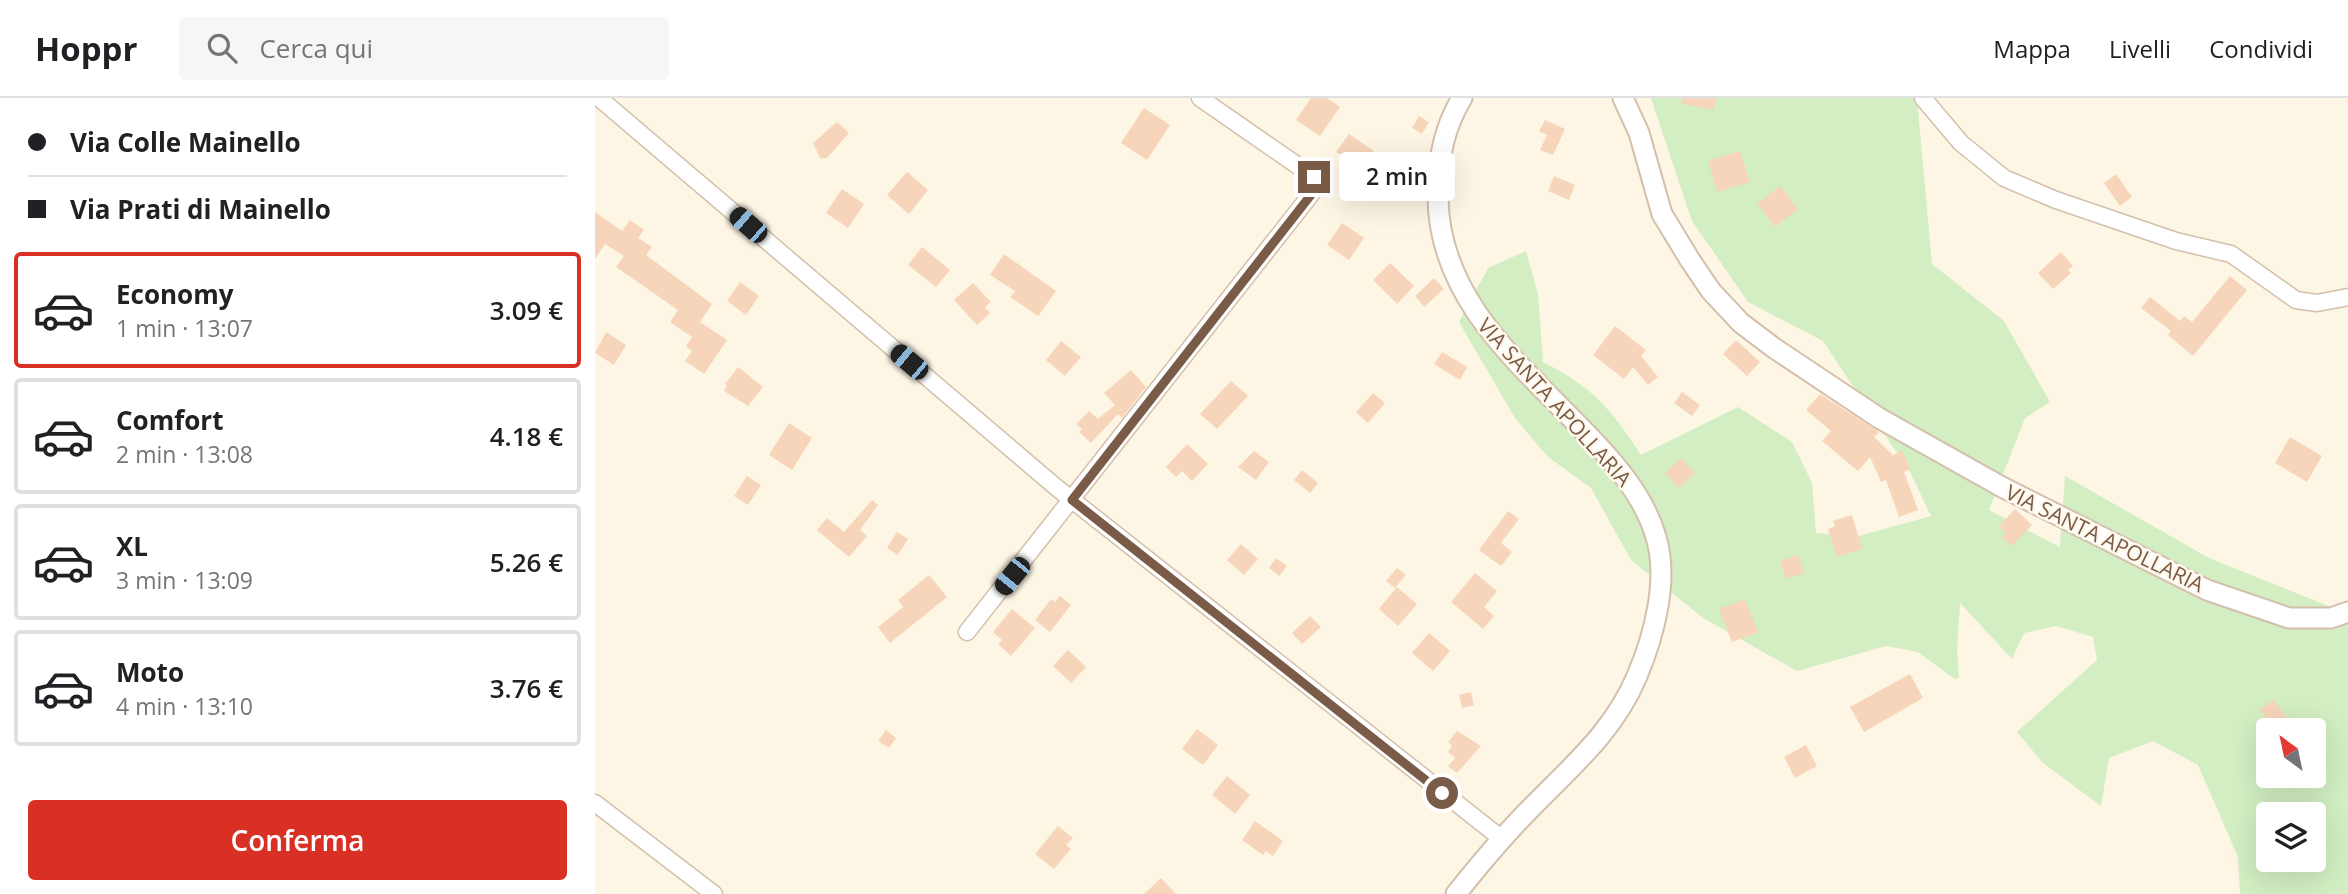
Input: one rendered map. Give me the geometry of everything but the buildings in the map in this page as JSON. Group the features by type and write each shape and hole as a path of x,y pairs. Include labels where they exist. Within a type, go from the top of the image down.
{"street":[{"path":"599,98 1072,500 1502,839"},
{"path":"967,632 1317,188 1314,177 1200,98"},
{"name":"VIA SANTA APOLLARIA","path":"1456,894 1502,839 1596,744 1617,716 1637,676 1650,640 1658,593 1659,553 1652,525 1625,477 1493,334 1469,305 1454,276 1438,222 1437,189 1443,144 1462,98"},
{"name":"VIA SANTA APOLLARIA","path":"1623,98 1639,133 1662,214 1711,290 1741,323 1774,348 1879,418 2002,487 2207,590 2289,618 2331,618 2348,612"},
{"path":"1923,98 1961,143 2004,178 2056,200 2176,241 2231,254 2296,299 2317,303 2348,297"},
{"path":"595,803 714,894"}],"green space":[{"path":"1651,98 1917,98 1932,264 2004,321 2050,402 2025,418 1989,510 2060,547 2065,476 2209,558 2348,614 2348,894 2240,894 2238,857 2198,765 2153,741 2109,758 2101,806 2043,763 2017,732 2097,660 2093,637 2056,626 2024,633 2012,659 1960,603 1957,651 1959,676 1956,680 1918,652 1886,646 1797,671 1703,618 1631,560 1591,488 1548,457 1515,418 1459,322 1488,268 1526,251 1538,294 1543,362 1588,390 1620,424 1641,455 1738,407 1792,442 1812,483 1816,533 1855,537 1931,516 1911,474 1823,341 1748,302 1692,221"}],"route":[{"path":"1314,177 1317,188 1072,500 1442,793"}]}
